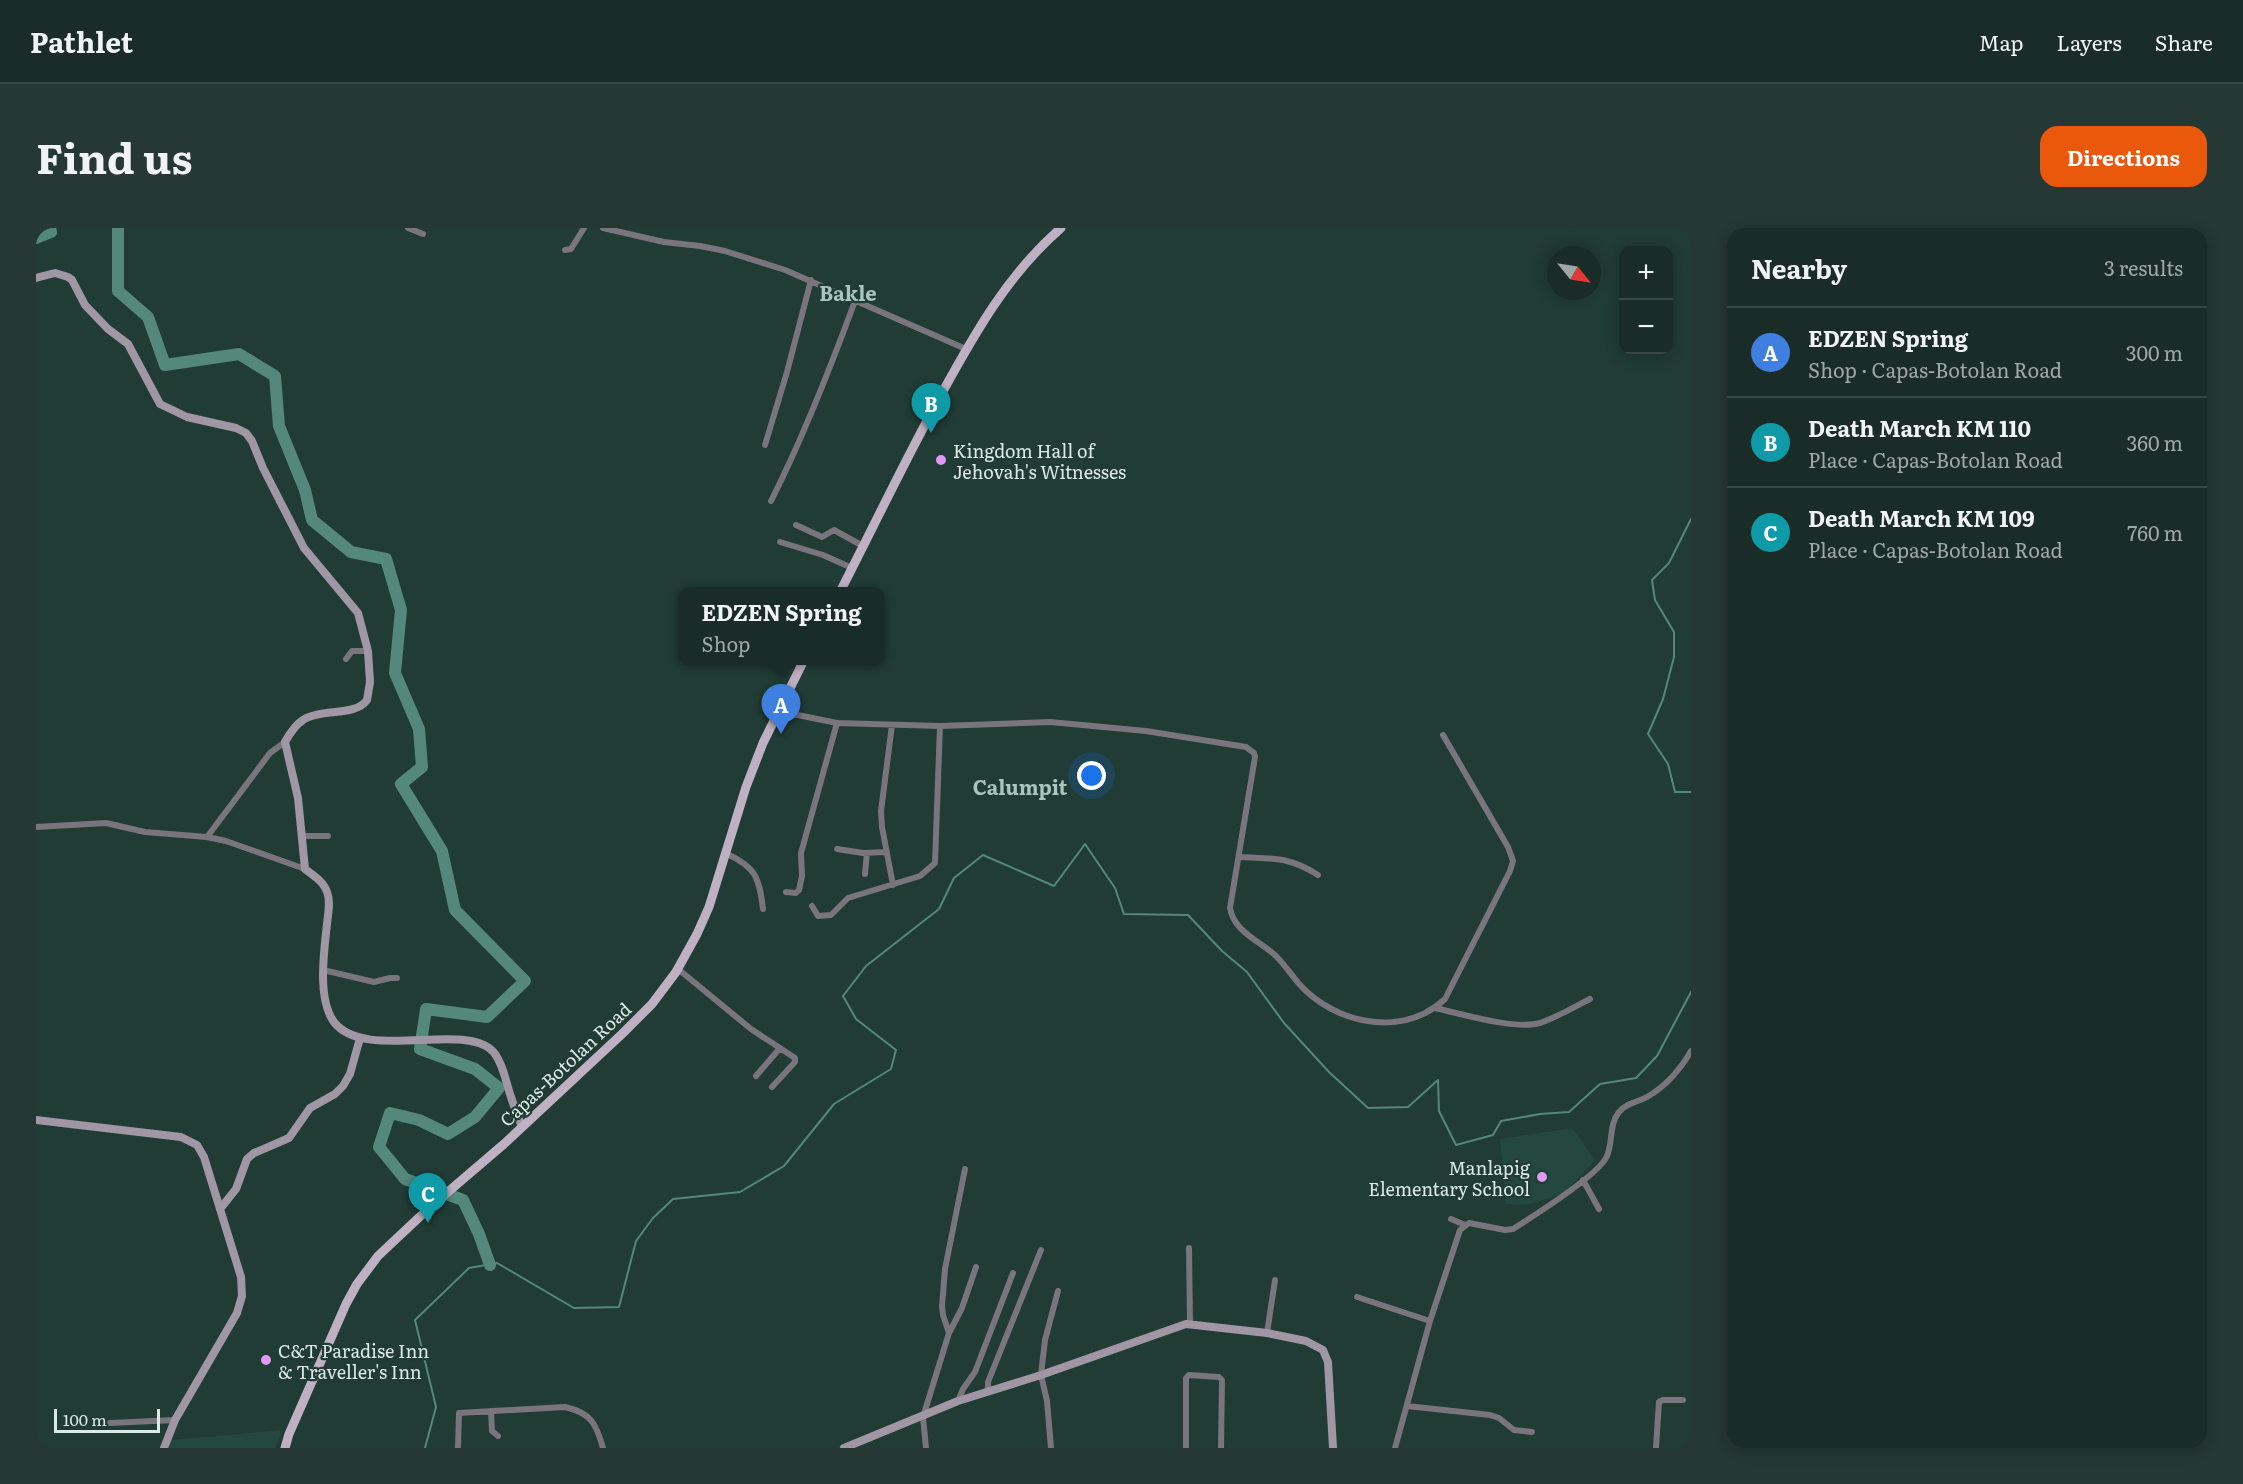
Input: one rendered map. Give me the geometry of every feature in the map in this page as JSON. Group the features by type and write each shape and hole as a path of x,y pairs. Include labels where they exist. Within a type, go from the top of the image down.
{"main road":[{"path":"842,587 966,349 992,307 1020,269 1061,228"},
{"name":"Capas-Botolan Road","path":"285,1448 339,1320 357,1284 378,1256 522,1127 652,1004 678,969 709,907 746,787 778,711 801,665"}],"street":[{"path":"408,228 423,234"},
{"path":"565,250 571,249 584,228"},
{"path":"603,228 664,242 725,251 811,280 966,349"},
{"path":"36,278 55,273 72,280 85,305 108,329 128,345 160,404 187,417 236,428 246,434 252,441 263,468 304,548 318,567 335,583 358,614 368,651 370,682 369,695 364,704 357,708 310,716 293,729 285,742 270,753 207,837"},
{"path":"765,445 811,280"},
{"path":"771,501 826,380 855,301"},
{"path":"796,525 822,537 834,530 864,546"},
{"path":"780,542 823,555 852,568"},
{"path":"346,658 352,651 368,651"},
{"path":"778,711 837,723 940,726 1050,722 1146,731 1246,747 1254,753 1255,757 1230,908 1232,916 1236,925 1276,956 1307,992 1346,1015 1365,1022 1407,1020 1435,1008 1444,999 1452,988 1513,861 1508,847 1443,735"},
{"path":"786,892 799,890 802,876 801,853 837,723"},
{"path":"892,725 881,811 893,885"},
{"path":"812,906 818,916 829,916 848,898 920,876 932,867 937,859 940,726"},
{"path":"285,742 298,798 305,869"},
{"path":"36,827 106,824 145,832 207,837 226,841 305,869 322,884 329,897 323,970 327,1005 333,1020 346,1032 373,1041 405,1040 481,1044 495,1053 522,1127"},
{"path":"301,836 328,836"},
{"path":"837,849 867,853 886,852"},
{"path":"725,853 743,861 758,878 763,909"},
{"path":"865,874 867,853"},
{"path":"1240,857 1295,862 1318,875"},
{"path":"678,969 751,1029 796,1060 772,1087"},
{"path":"323,970 374,982 397,978"},
{"path":"1435,1008 1504,1023 1533,1024 1556,1016 1590,999"},
{"path":"220,1209 236,1189 247,1159 254,1153 291,1137 310,1108 335,1094 343,1086 350,1074 360,1038"},
{"path":"756,1077 780,1048"},
{"path":"1451,1219 1465,1224 1505,1230 1513,1228 1565,1195 1607,1156 1618,1112 1661,1087 1688,1064 1690,1053"},
{"path":"36,1120 165,1134 187,1139 197,1145 204,1157 241,1278 241,1301 233,1320 175,1420 164,1448"},
{"path":"950,1333 943,1316 942,1306 945,1269 965,1169"},
{"path":"1583,1180 1599,1209"},
{"path":"1395,1448 1430,1321 1458,1233 1465,1224"},
{"path":"1189,1248 1190,1323"},
{"path":"988,1391 988,1382 1041,1250"},
{"path":"926,1448 923,1417 950,1333 962,1308 975,1267"},
{"path":"958,1401 975,1372 1013,1273"},
{"path":"1267,1333 1275,1280"},
{"path":"1051,1448 1047,1401 1041,1375 1046,1340 1058,1291"},
{"path":"1357,1297 1430,1321"},
{"path":"844,1448 958,1401 1041,1375 1190,1323 1267,1333 1306,1341 1319,1347 1326,1355 1333,1448"},
{"path":"1186,1448 1186,1378 1189,1375 1219,1377 1222,1380 1221,1448"},
{"path":"1656,1448 1659,1402 1683,1400"},
{"path":"1407,1406 1490,1415 1499,1418 1514,1430 1532,1432"},
{"path":"458,1448 459,1413 565,1407 579,1410 597,1427 603,1448"},
{"path":"491,1411 492,1431 498,1436"},
{"path":"110,1423 175,1420"}],"shaded area":[{"name":"Manlapig Elementary School","path":"1572,1128 1595,1160 1564,1194 1526,1205 1506,1204 1500,1139"},
{"path":"283,1430 275,1448 170,1448 170,1440"}],"waterway":[{"path":"36,238 51,232 50,228"},
{"path":"118,228 118,291 148,317 165,365 239,354 275,376 279,426 305,490 312,520 351,552 386,559 401,610 395,673 419,729 422,767 401,784 442,851 455,910 525,981 487,1017 426,1009 420,1049 475,1069 499,1088 475,1117 448,1134 419,1120 390,1113 379,1147 405,1179 463,1200 490,1265"},
{"path":"1691,519 1669,563 1652,580 1655,600 1674,632 1674,657 1663,699 1648,734 1668,764 1675,792 1691,792"},
{"path":"425,1448 436,1407 415,1320 469,1268 497,1263 574,1308 619,1307 636,1241 653,1218 673,1199 740,1192 784,1166 834,1104 891,1069 896,1050 856,1019 843,996 866,966 939,909 954,878 983,855 1054,886 1085,844 1115,888 1124,914 1188,915 1222,951 1247,972 1284,1023 1329,1072 1368,1108 1408,1107 1438,1080 1439,1111 1456,1145 1493,1135 1501,1121 1540,1114 1569,1112 1600,1084 1636,1078 1657,1056 1691,992"}],"place":[{"name":"Death March KM 110","path":"931,433"},
{"name":"Kingdom Hall of Jehovah's Witnesses","path":"941,460"},
{"name":"EDZEN Spring","path":"781,734"},
{"name":"Manlapig Elementary School","path":"1542,1177"},
{"name":"Death March KM 109","path":"428,1223"},
{"name":"C&T Paradise Inn & Traveller's Inn","path":"266,1360"}],"district":[{"name":"Bakle","path":"848,292"},
{"name":"Calumpit","path":"1020,786"}]}
